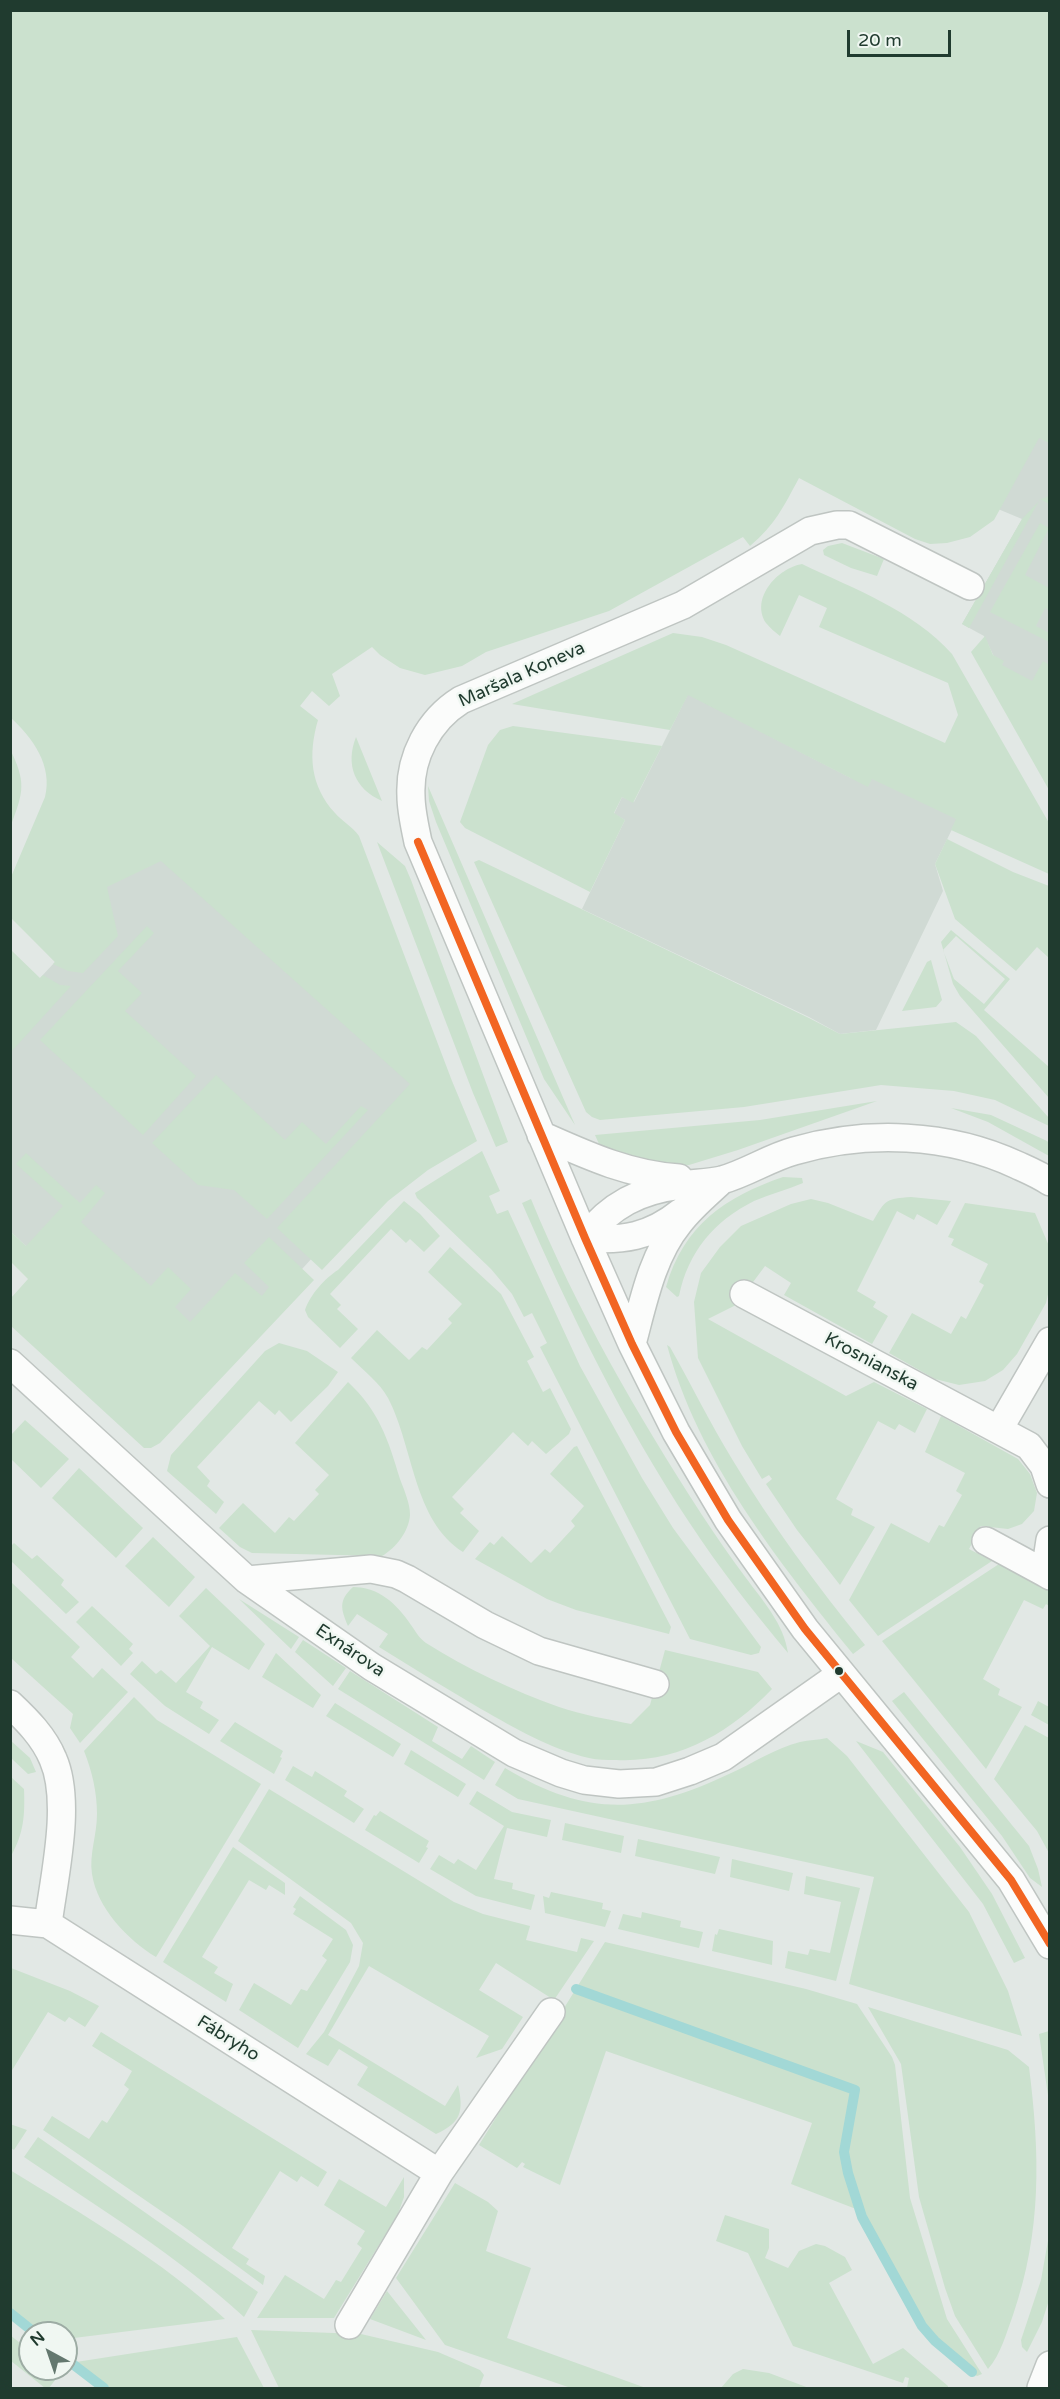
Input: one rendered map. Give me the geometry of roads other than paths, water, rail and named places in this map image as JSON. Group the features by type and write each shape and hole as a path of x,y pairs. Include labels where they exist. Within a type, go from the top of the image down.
{"street":[{"name":"Maršala Koneva","path":"970,586 849,525 823,527 810,531 683,605 461,700 447,709 433,723 418,754 410,794 418,842 585,1238 632,1344 676,1432 728,1520 805,1629 1011,1880 1050,1945"},
{"path":"541,1135 627,1170 652,1176 722,1180"},
{"path":"585,1238 622,1238 639,1236 656,1230 722,1180 793,1151 844,1139 900,1137 947,1143 1000,1158 1050,1182"},
{"path":"585,1238 607,1213 640,1194 668,1186 722,1180"},
{"path":"632,1344 646,1292 666,1241 696,1204 722,1180"},
{"name":"Krosnianska","path":"744,1294 1029,1446 1044,1466 1050,1484"},
{"path":"999,1429 1050,1341"},
{"name":"Exnárova","path":"10,1363 247,1580 372,1667 514,1753 561,1773 584,1780 620,1784 656,1782 690,1771 723,1756 841,1674"},
{"path":"986,1541 1047,1574 1050,1540"},
{"path":"247,1580 371,1569 385,1571 407,1579 485,1625 539,1651 655,1684"},
{"path":"10,1704 27,1719 42,1739 58,1773 61,1802 58,1851 48,1924"},
{"name":"Fábryho","path":"10,1920 48,1924 439,2173"},
{"path":"349,2325 439,2173 551,2012"},
{"path":"1041,2388 1050,2365"}],"waterway":[{"path":"576,1989 855,2090 844,2152 862,2217 922,2326 935,2341 972,2372"},
{"path":"10,2313 20,2321"},
{"path":"78,2368 104,2388"}]}
